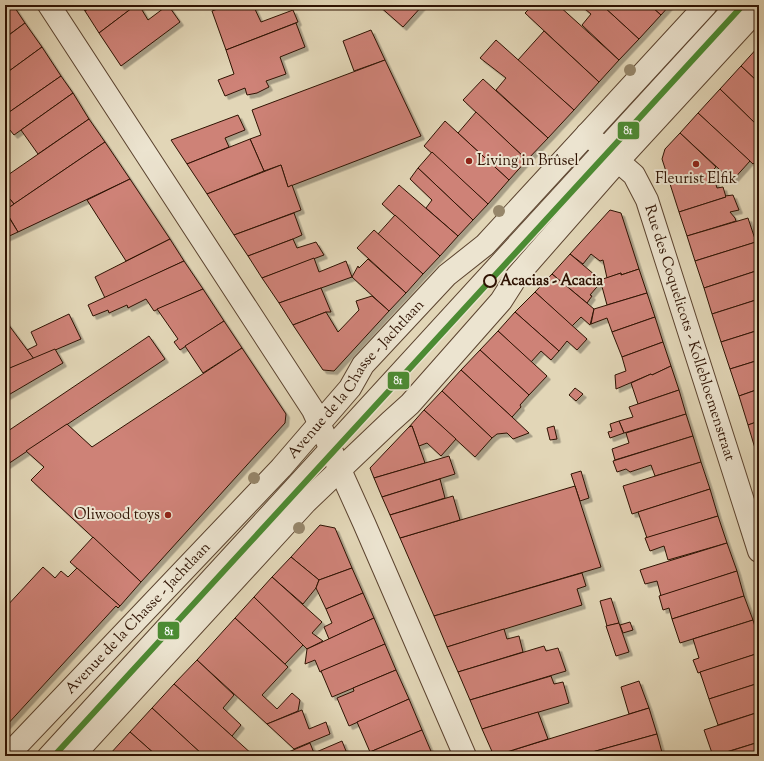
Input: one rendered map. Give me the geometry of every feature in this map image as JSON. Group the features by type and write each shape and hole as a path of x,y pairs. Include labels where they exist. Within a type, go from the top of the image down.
{"street":[{"path":"49,5 313,410 364,523 465,756"},
{"name":"Avenue de la Chasse - Jachtlaan","path":"73,756 306,502 410,404 501,302 603,148 706,5"},
{"name":"Avenue de la Chasse - Jachtlaan","path":"8,756 282,468 350,388 363,365 447,274 603,148 759,8"},
{"name":"Rue des Coquelicots - Kollebloemenstraat","path":"603,148 634,175 647,200 759,551"}],"lane":[{"name":"Avenue de la Chasse - Jachtlaan","path":"46,756 734,5"}],"building":[{"path":"5,5 13,5 25,23 6,37 5,34"},
{"path":"80,5 94,5 85,11"},
{"path":"94,5 136,5 99,33 85,11"},
{"path":"136,5 139,5 148,20 168,5 180,22 121,66 99,33"},
{"path":"228,5 253,5 261,22 293,10 298,22 226,50 212,11"},
{"path":"378,5 423,5 403,27"},
{"path":"533,5 558,5 619,60 599,82 525,13"},
{"path":"580,5 602,5 639,39 619,60 582,25 591,14"},
{"path":"602,5 650,5 661,15 639,39"},
{"path":"650,5 670,5 661,15"},
{"path":"25,23 42,47 5,74 5,38"},
{"path":"296,23 305,47 280,57 286,74 266,81 269,87 257,93 247,95 245,88 225,96 218,80 234,74 226,50"},
{"path":"371,30 385,60 354,71 343,41"},
{"path":"544,31 599,82 574,110 518,60"},
{"path":"496,40 574,110 548,138 496,90 506,78 480,58"},
{"path":"759,46 759,83 741,66"},
{"path":"42,47 61,76 5,115 5,74"},
{"path":"385,60 421,136 288,187 281,165 264,171 250,139 261,135 252,110"},
{"path":"741,66 759,83 759,127 720,89"},
{"path":"61,76 73,93 14,135 5,124 5,115"},
{"path":"483,79 548,138 527,160 463,100"},
{"path":"720,89 759,127 759,158 753,164 698,113"},
{"path":"73,93 89,119 38,154 21,130"},
{"path":"476,112 527,160 509,180 458,133"},
{"path":"698,113 750,161 732,181 680,133"},
{"path":"238,115 245,130 225,138 229,147 187,164 171,140"},
{"path":"89,119 105,142 14,204 5,193 5,177"},
{"path":"445,121 509,180 488,204 424,146"},
{"path":"680,133 716,167 712,171 717,188 723,187 726,197 679,212 662,159 665,149"},
{"path":"250,139 264,171 207,194 187,164"},
{"path":"105,142 130,179 18,232 5,210"},
{"path":"432,152 488,204 473,220 418,168"},
{"path":"281,165 288,187 292,185 301,210 234,235 207,194"},
{"path":"418,168 473,220 458,236 426,208 432,200 410,179"},
{"path":"130,179 170,239 126,261 87,200"},
{"path":"399,185 458,236 440,256 382,204"},
{"path":"5,193 14,204 5,210"},
{"path":"733,195 739,210 730,212 736,221 687,236 679,212 726,197 725,196"},
{"path":"610,210 621,213 639,269 607,278 603,260 600,261 591,254 583,264 570,254"},
{"path":"5,211 18,232 5,238"},
{"path":"294,213 302,235 248,256 234,235"},
{"path":"395,215 440,256 423,274 378,234"},
{"path":"748,218 756,242 695,261 687,236"},
{"path":"374,230 423,274 406,293 357,248"},
{"path":"170,239 184,261 105,298 95,277"},
{"path":"293,239 297,248 316,242 324,255 262,278 248,256"},
{"path":"759,241 759,270 704,288 695,261"},
{"path":"570,254 602,281 590,295 592,296 587,303 552,274"},
{"path":"314,258 319,272 346,261 352,277 279,303 262,278"},
{"path":"368,259 406,293 389,311 352,277 358,266 359,268"},
{"path":"184,261 203,289 154,311 146,299 128,308 127,305 109,313 108,310 93,316 88,305"},
{"path":"639,269 647,293 607,305 601,283 602,281 600,280"},
{"path":"759,270 759,299 712,314 704,288"},
{"path":"552,274 594,309 590,325 581,317 572,326 535,292"},
{"path":"321,288 331,312 326,312 293,325 279,303"},
{"path":"203,289 224,321 180,350 174,342 178,339 157,309"},
{"path":"535,292 587,339 577,350 567,341 559,351 515,312"},
{"path":"647,293 655,317 612,332 607,318 591,324 594,309"},
{"path":"372,296 389,311 334,371 323,370 293,325 326,312 338,332 359,310 356,301"},
{"path":"759,299 759,330 721,342 712,314"},
{"path":"515,312 559,351 551,360 541,351 531,362 498,331"},
{"path":"69,314 81,339 34,359 27,350 37,345 31,332"},
{"path":"655,317 663,342 622,357 612,332"},
{"path":"5,320 34,359 5,370"},
{"path":"224,321 242,348 203,373 185,346"},
{"path":"759,330 759,360 730,369 721,342"},
{"path":"498,331 547,376 529,395 480,350"},
{"path":"149,336 165,359 5,466 5,433"},
{"path":"663,342 671,366 616,389 615,375 626,371 622,357"},
{"path":"242,348 286,414 285,423 141,582 31,480 44,467 26,451 67,424 92,447"},
{"path":"55,349 63,363 5,397 5,370"},
{"path":"480,350 529,395 512,417 461,370"},
{"path":"759,360 759,389 739,396 730,369"},
{"path":"671,366 679,390 638,404 631,383"},
{"path":"461,370 529,433 513,439 507,433 497,434 492,438 442,391"},
{"path":"575,388 583,394 576,401 569,395"},
{"path":"759,389 759,421 748,425 739,396"},
{"path":"679,390 686,414 624,433 619,421 633,417 629,407"},
{"path":"442,391 492,438 475,457 424,410"},
{"path":"424,410 456,439 441,456 427,443 419,446 412,426 409,427"},
{"path":"686,414 693,436 615,460 612,449 629,443 626,433"},
{"path":"619,421 624,433 610,438 608,432 612,431 610,424"},
{"path":"759,421 759,454 757,455 748,425"},
{"path":"412,426 425,463 374,478 370,468 409,427"},
{"path":"554,426 557,439 550,440 547,428"},
{"path":"693,436 701,462 655,476 651,465 630,472 626,469 617,472 613,461"},
{"path":"449,456 455,474 382,497 374,478"},
{"path":"701,462 710,489 632,514 623,486"},
{"path":"581,471 589,498 580,501 571,474"},
{"path":"440,479 445,498 390,515 382,497"},
{"path":"575,486 601,567 434,616 400,538"},
{"path":"710,489 718,516 647,538 638,512"},
{"path":"453,496 460,520 400,538 390,515"},
{"path":"718,516 727,543 668,560 664,546 650,551 645,538"},
{"path":"320,525 335,528 352,568 319,580 291,557"},
{"path":"93,537 141,582 120,606 70,562"},
{"path":"727,543 737,571 661,596 657,581 645,584 640,570"},
{"path":"291,557 319,580 316,588 303,604 272,577"},
{"path":"43,567 55,578 61,571 68,577 77,568 120,606 118,608 116,606 5,727 5,608"},
{"path":"352,568 363,593 326,609 316,588 319,580"},
{"path":"737,571 744,596 672,619 669,608 663,610 659,596"},
{"path":"582,573 586,586 577,589 582,605 447,647 434,616"},
{"path":"272,577 322,622 312,633 323,641 307,649 254,597"},
{"path":"363,593 374,618 329,639 324,627 332,623 326,609"},
{"path":"744,596 753,620 680,643 672,619"},
{"path":"254,597 303,645 285,664 235,618"},
{"path":"611,598 619,623 607,626 600,601"},
{"path":"235,618 288,667 262,695 277,709 292,693 300,700 298,711 267,724 197,660"},
{"path":"374,618 385,644 320,672 315,660 305,664 307,649"},
{"path":"753,620 759,640 759,653 698,673 693,660 699,658 693,639"},
{"path":"630,622 633,630 623,633 620,625"},
{"path":"619,623 629,652 616,656 606,626"},
{"path":"504,629 507,639 519,636 523,652 458,672 447,647"},
{"path":"385,644 396,670 332,697 321,671"},
{"path":"544,646 546,651 558,648 566,671 470,700 458,672"},
{"path":"759,653 759,683 709,699 700,672"},
{"path":"197,660 234,695 223,708 241,725 232,736 174,684"},
{"path":"396,670 409,699 349,726 337,698 354,691 353,688"},
{"path":"551,676 554,684 563,682 569,703 482,729 470,700"},
{"path":"639,681 649,708 629,714 621,687"},
{"path":"759,683 759,712 718,725 709,699"},
{"path":"174,684 254,756 204,756 152,708"},
{"path":"409,699 422,730 370,752 357,722"},
{"path":"152,708 204,756 157,756 130,732"},
{"path":"649,708 657,734 578,756 494,756"},
{"path":"302,710 309,729 326,722 330,734 294,749 267,724"},
{"path":"538,712 548,739 494,756 482,729"},
{"path":"759,712 759,742 713,756 704,730"},
{"path":"422,730 433,756 360,756 370,752"},
{"path":"130,732 157,756 113,756 110,754"},
{"path":"657,734 663,756 578,756"},
{"path":"342,741 348,756 279,756 310,743 314,753"},
{"path":"759,742 759,756 725,756 724,753"}],"transit line":[{"name":"81","path":"54,756 743,5"}],"place":[{"name":"Living in Brûsel","path":"469,161"},
{"name":"Fleurist Elfik","path":"696,164"},
{"name":"Acacias - Acacia","path":"490,281"},
{"name":"Oliwood toys","path":"168,515"}]}
